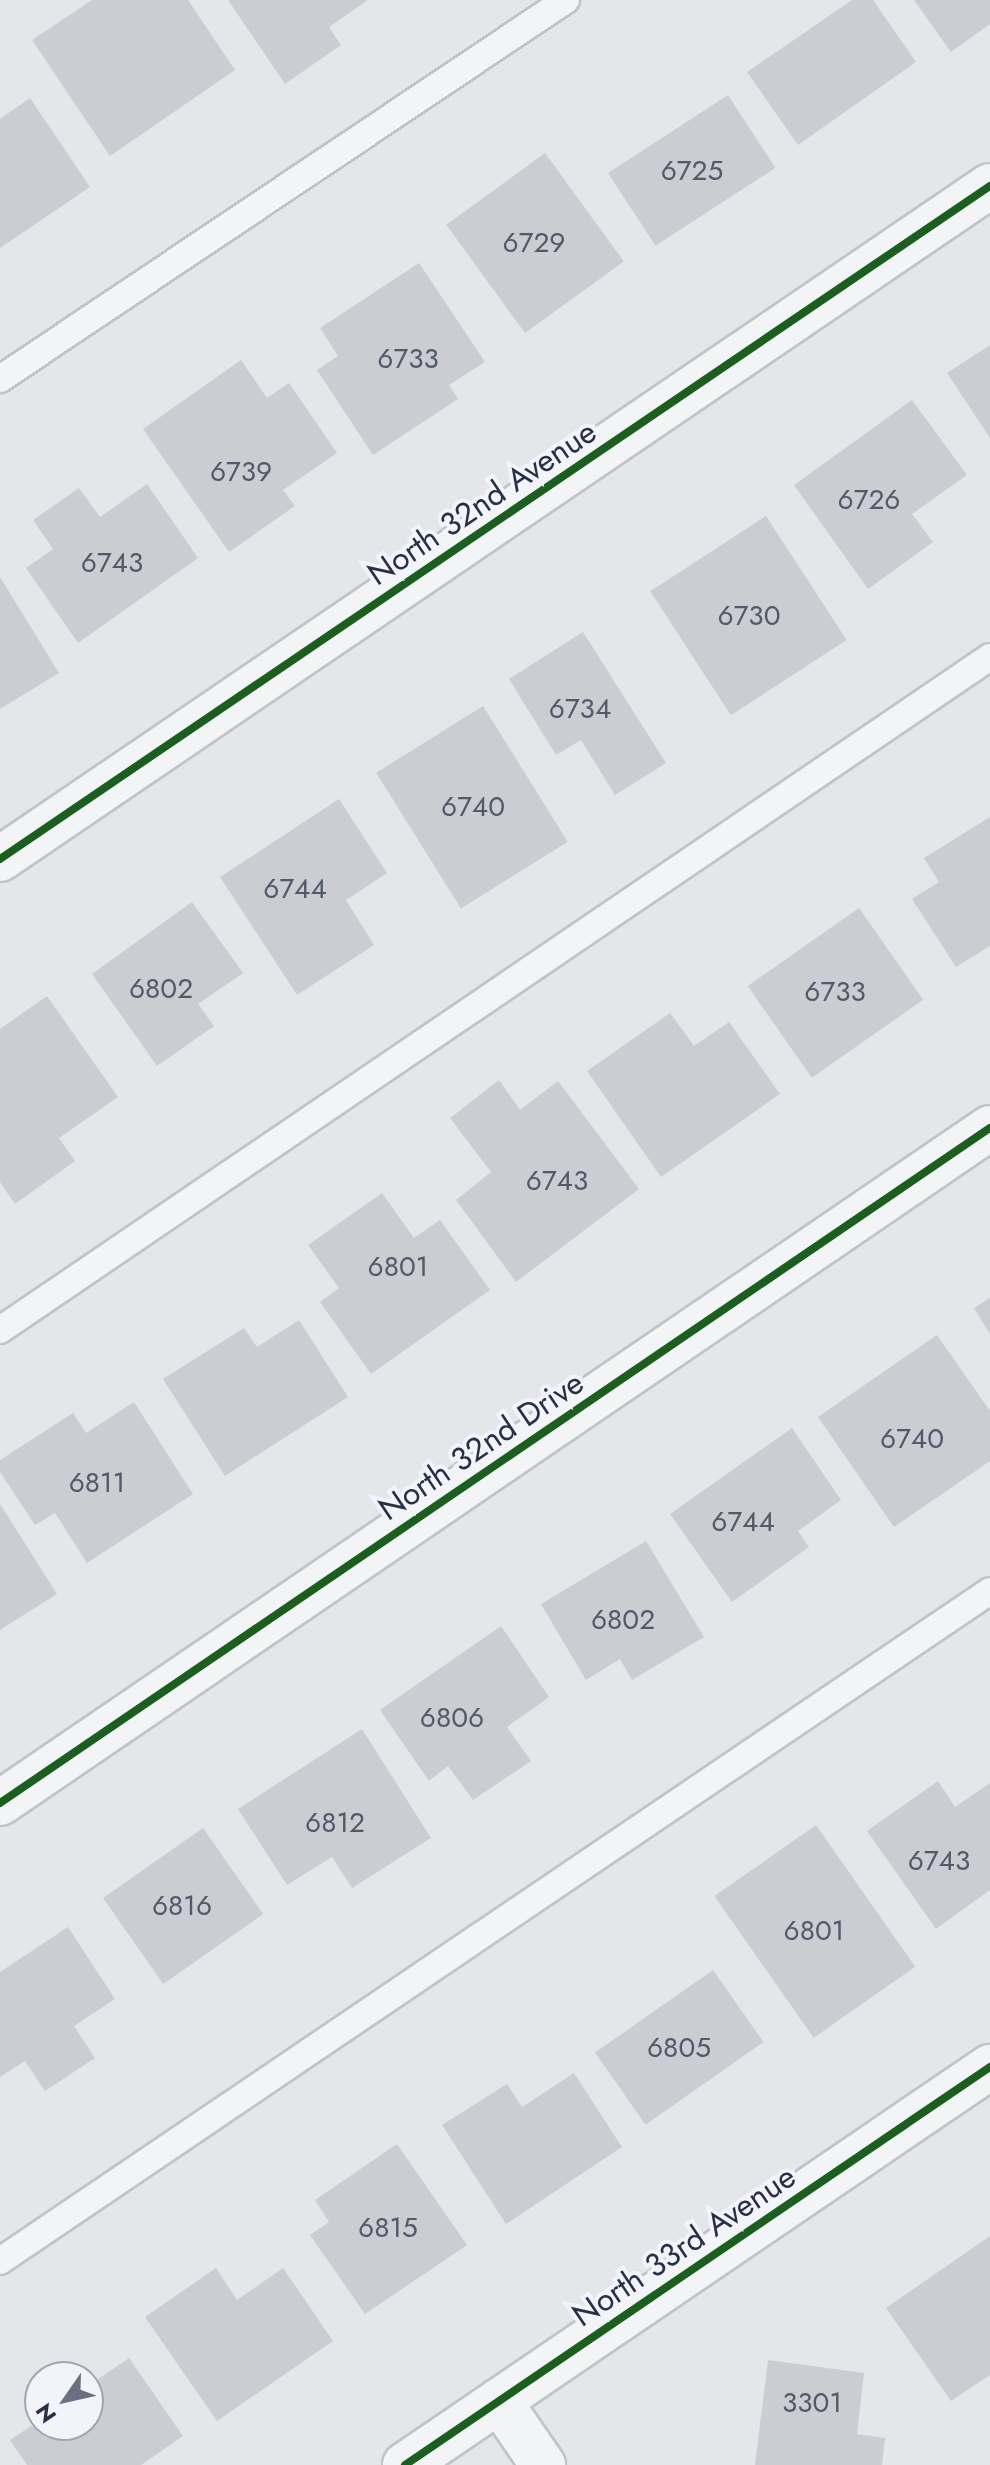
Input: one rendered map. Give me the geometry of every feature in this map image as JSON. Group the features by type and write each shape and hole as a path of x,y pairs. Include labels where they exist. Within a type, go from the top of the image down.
{"street":[{"name":"North 32nd Avenue","path":"0,859 990,186"},
{"name":"North 32nd Drive","path":"0,1803 990,1128"},
{"name":"North 33rd Avenue","path":"405,2465 990,2067"},
{"path":"499,2401 543,2465"}],"lane":[{"path":"0,379 566,0"},
{"path":"0,1330 990,657"},
{"path":"0,2261 990,1591"}],"building":[{"path":"92,0 188,0 235,70 110,156 32,40"},
{"path":"228,0 368,0 329,27 341,45 285,84"},
{"path":"852,0 873,0 916,62 798,145 747,72"},
{"path":"914,0 990,0 990,24 951,52"},
{"path":"728,95 775,168 655,246 608,173"},
{"path":"30,98 90,187 0,248 0,119"},
{"path":"545,153 624,261 525,333 446,225"},
{"path":"419,263 485,362 449,385 458,399 373,455 317,370 338,356 320,328"},
{"path":"990,345 990,438 947,373"},
{"path":"241,360 267,398 289,383 337,453 283,490 295,506 229,552 143,429"},
{"path":"912,400 967,475 912,514 933,542 868,589 794,485"},
{"path":"147,484 198,558 78,643 26,568 53,549 33,520 79,488 100,517"},
{"path":"766,516 847,640 731,715 650,591"},
{"path":"0,577 59,673 0,709"},
{"path":"583,632 666,763 615,795 581,740 556,755 509,679"},
{"path":"483,706 568,842 461,908 376,773"},
{"path":"339,799 387,873 346,900 374,945 297,995 220,877"},
{"path":"990,817 990,946 956,967 912,899 939,882 924,858"},
{"path":"192,902 243,973 198,1004 214,1026 157,1066 92,974"},
{"path":"859,908 923,1000 812,1078 748,986"},
{"path":"47,996 118,1097 59,1138 75,1161 15,1204 0,1182 0,1029"},
{"path":"670,1013 694,1046 729,1022 780,1094 661,1177 587,1071"},
{"path":"499,1080 520,1110 558,1081 639,1189 516,1282 456,1200 491,1172 450,1118"},
{"path":"382,1193 414,1238 440,1220 490,1290 371,1374 320,1302 339,1288 308,1245"},
{"path":"990,1298 990,1334 974,1308"},
{"path":"299,1320 348,1397 225,1476 163,1379 244,1328 257,1347"},
{"path":"937,1335 990,1411 990,1461 894,1527 818,1417"},
{"path":"134,1402 193,1494 87,1563 55,1513 35,1525 0,1472 0,1460 73,1413 86,1433"},
{"path":"792,1428 841,1500 798,1531 809,1547 732,1602 670,1514"},
{"path":"0,1504 57,1594 0,1630"},
{"path":"646,1541 704,1637 632,1680 620,1659 586,1680 541,1604"},
{"path":"501,1626 549,1697 507,1727 531,1761 473,1800 448,1766 429,1781 380,1710"},
{"path":"362,1729 431,1838 352,1888 332,1857 287,1885 238,1809"},
{"path":"938,1781 955,1807 990,1783 990,1890 936,1929 867,1831"},
{"path":"816,1825 915,1967 814,2038 714,1896"},
{"path":"203,1828 263,1914 163,1984 103,1898"},
{"path":"68,1927 115,1999 74,2026 95,2058 45,2091 25,2061 0,2077 0,1972"},
{"path":"713,1970 763,2042 646,2125 595,2053"},
{"path":"574,2073 622,2147 506,2224 442,2125 507,2084 522,2107"},
{"path":"397,2144 467,2245 365,2314 310,2235 329,2222 315,2200"},
{"path":"990,2236 990,2375 951,2401 886,2308"},
{"path":"216,2268 237,2300 283,2268 333,2341 217,2421 145,2317"},
{"path":"129,2358 183,2436 141,2465 27,2465 10,2440 24,2431 24,2441 104,2441 104,2375"},
{"path":"768,2360 864,2373 857,2434 885,2438 882,2465 755,2465"}],"cycle path":[{"path":"0,859 990,186"},
{"path":"0,1803 990,1128"},
{"path":"405,2465 990,2067"}]}
